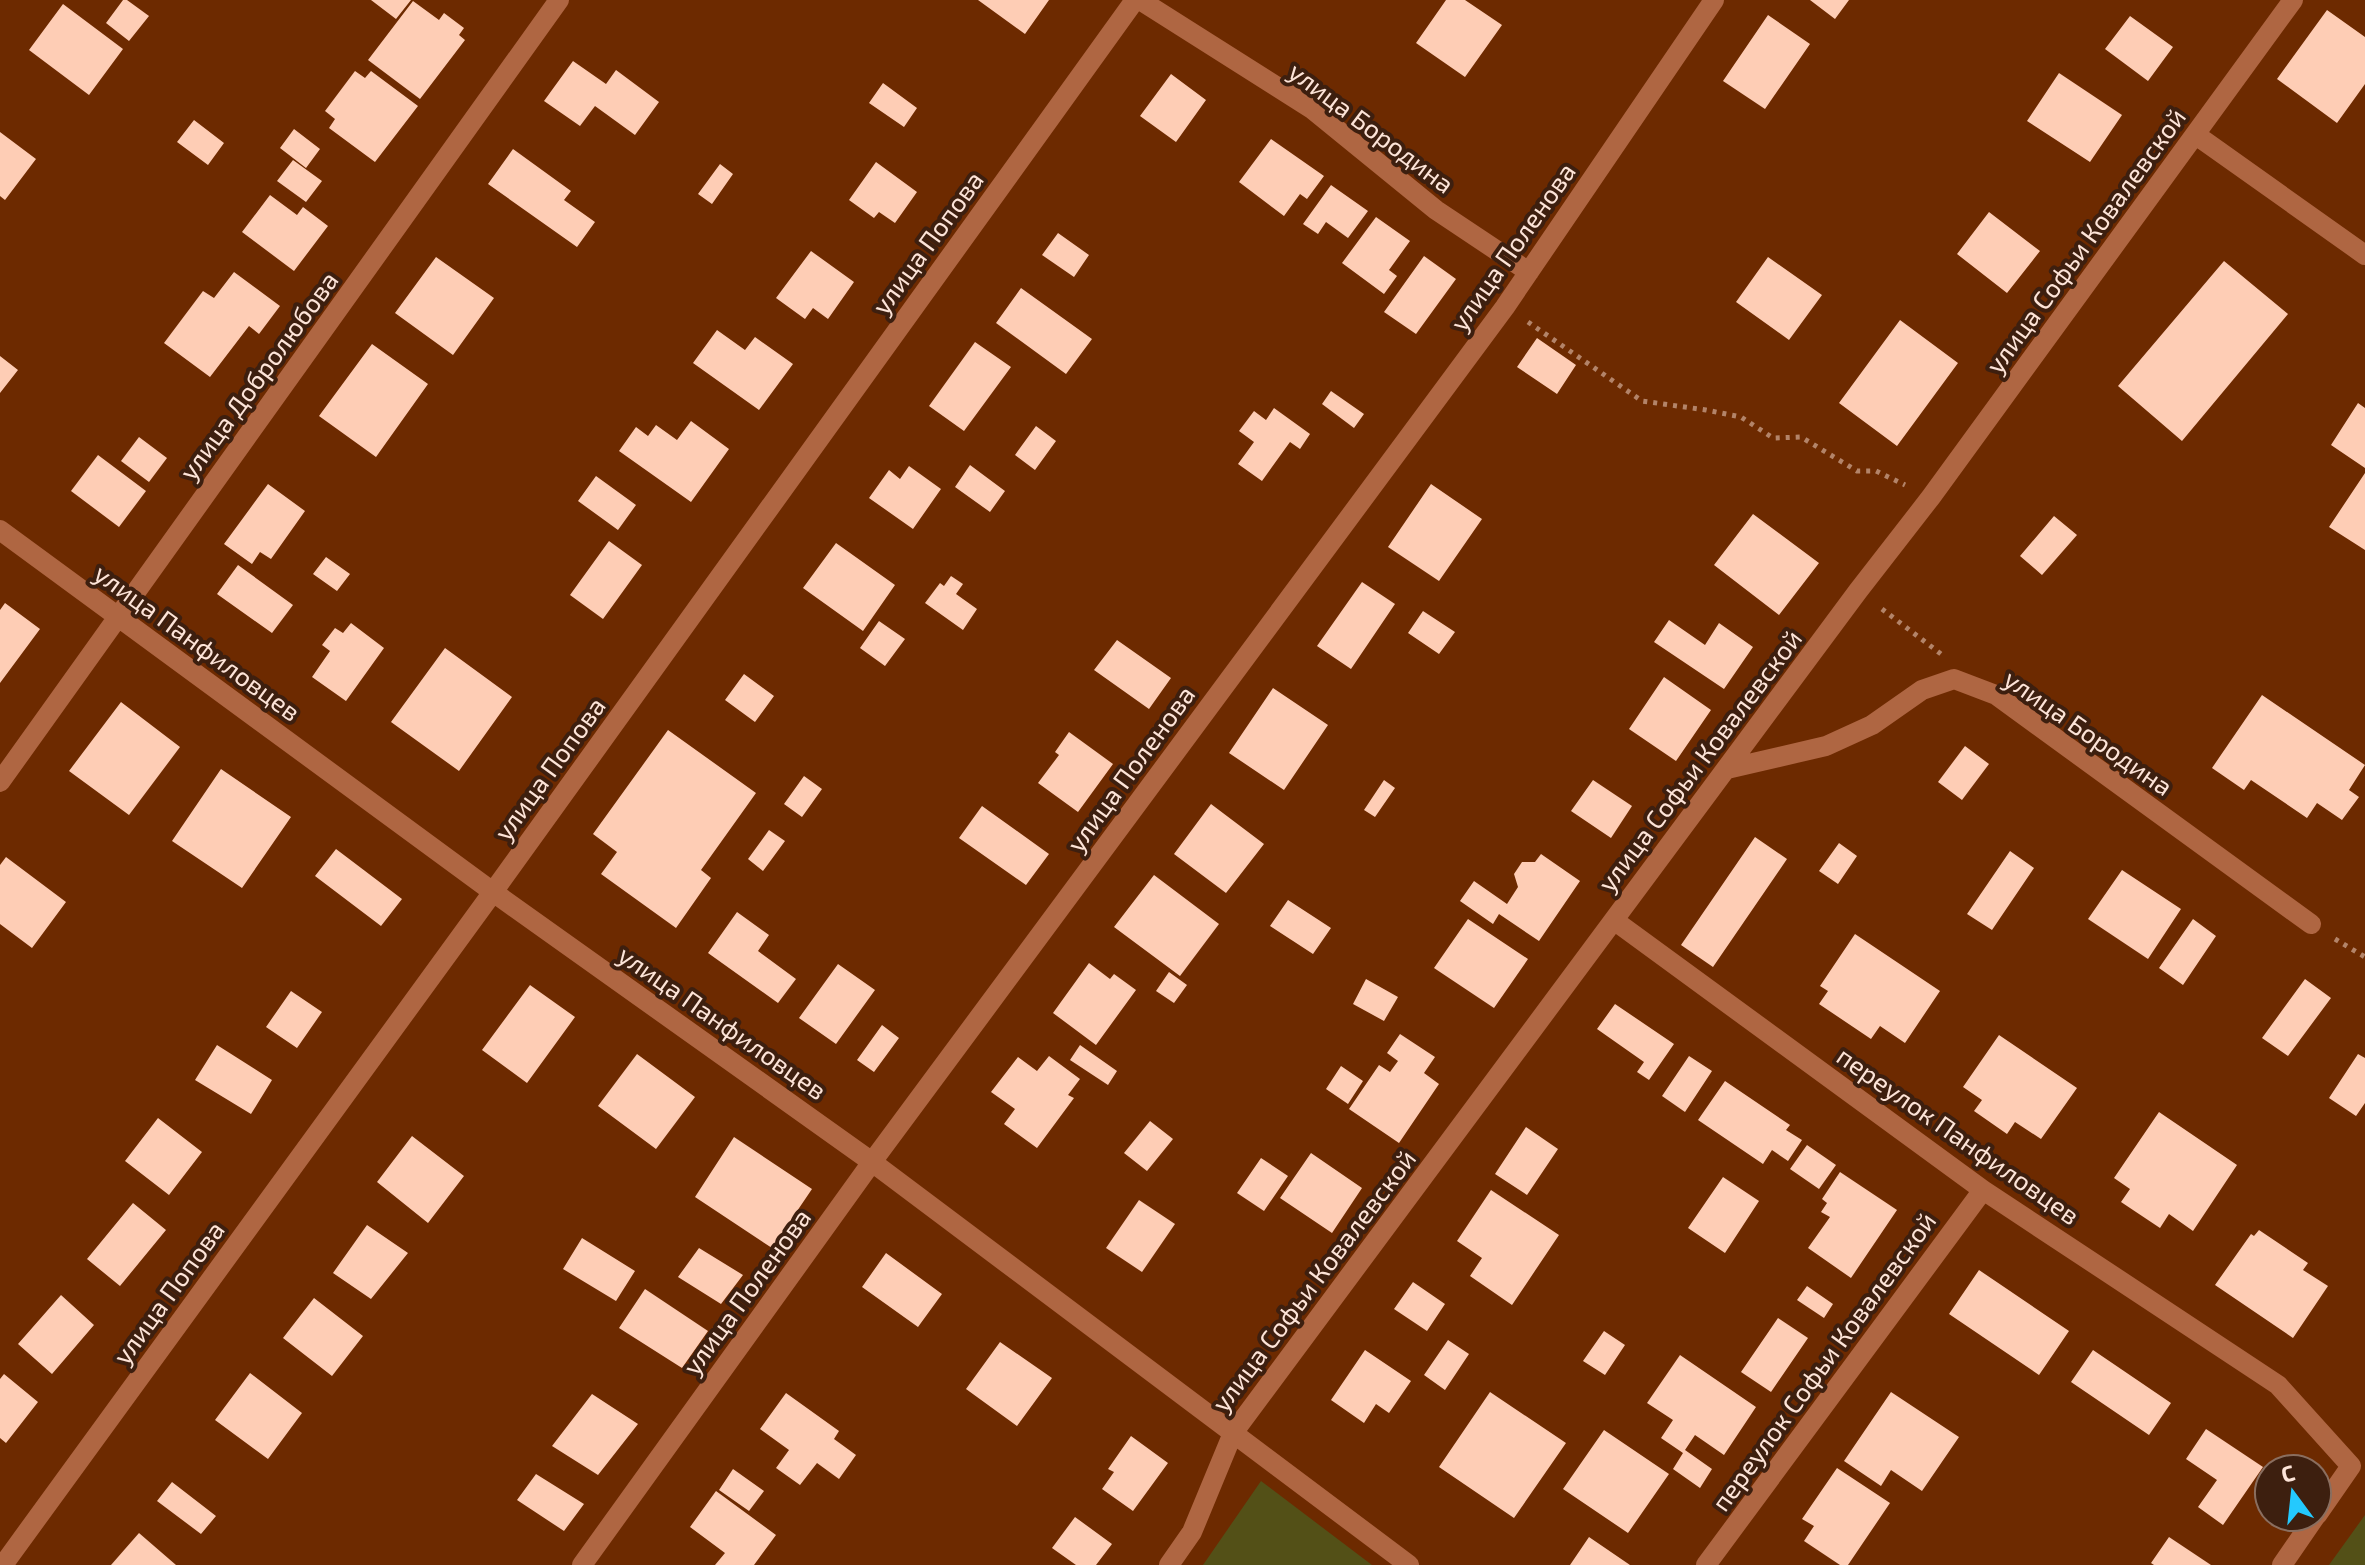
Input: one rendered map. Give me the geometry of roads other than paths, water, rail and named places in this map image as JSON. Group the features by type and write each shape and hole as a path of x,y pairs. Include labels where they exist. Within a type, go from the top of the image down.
{"street":[{"name":"улица Добролюбова","path":"0,782 559,0"},
{"name":"улица Бородина","path":"1138,0 1312,109 1436,210 1529,272"},
{"name":"улица Попова","path":"3,1565 1138,0"},
{"name":"улица Поленова","path":"582,1565 872,1162 1505,307 1714,0"},
{"name":"улица Софьи Ковалевской","path":"1169,1565 1192,1532 1233,1433 1931,497 2293,0"},
{"path":"2196,135 2365,255"},
{"name":"улица Панфиловцев","path":"0,530 493,892 872,1162 1409,1565"},
{"name":"улица Бородина","path":"1727,769 1826,746 1872,725 1922,690 1954,679 1996,695 2311,924"},
{"name":"переулок Панфиловцев","path":"1615,921 1983,1190 2278,1385 2351,1466 2333,1492"},
{"name":"переулок Софьи Ковалевской","path":"1706,1565 1983,1190"},
{"path":"2282,1565 2304,1533"}]}
